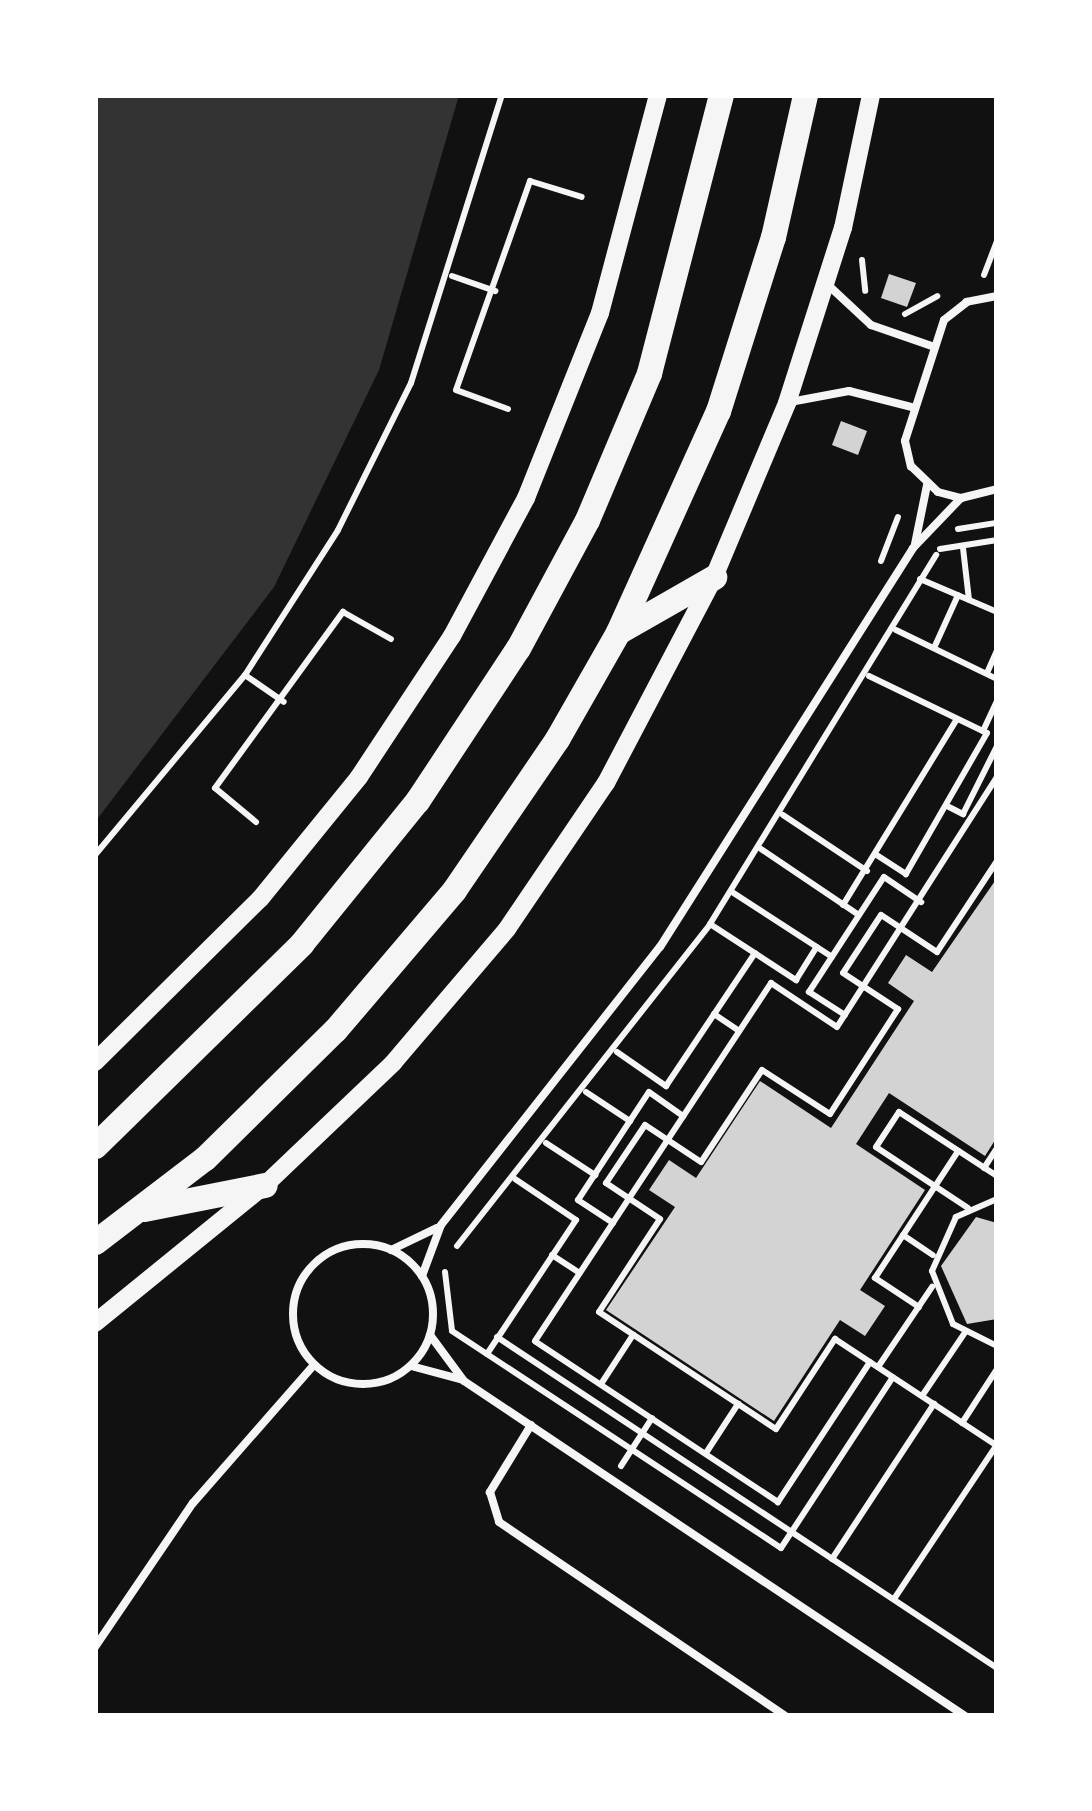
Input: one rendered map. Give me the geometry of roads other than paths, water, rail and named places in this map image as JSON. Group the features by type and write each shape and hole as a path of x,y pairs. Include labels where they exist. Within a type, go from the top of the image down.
{"highway":[{"path":"95,1146 313,930 416,801 518,648 587,520 649,374 722,95"},
{"path":"95,1242 139,1210 272,1096 396,962 507,816 618,632 736,360 805,95"},
{"path":"618,632 714,576"},
{"path":"139,1210 266,1185"}],"street":[{"path":"95,1062 271,886 359,778 452,636 575,378 658,95"},
{"path":"95,1323 266,1185 393,1063 507,929 606,783 714,576 787,403 843,228 871,95"}],"lane":[{"path":"827,283 870,325 932,346"},
{"path":"961,498 927,485 907,454 912,407 932,346 954,309 997,296"},
{"path":"787,403 849,392 912,407"},
{"path":"914,548 927,485"},
{"path":"965,1716 464,1380 430,1335 422,1276 441,1225 660,947 914,548 961,498 997,489"},
{"path":"391,1250 441,1225"},
{"path":"422,1276 391,1250 357,1244 310,1268 294,1318 314,1364 370,1384 410,1366 430,1335"},
{"path":"95,1647 193,1503 314,1364"},
{"path":"410,1366 464,1380"},
{"path":"531,1425 490,1492 499,1522 785,1716"}]}
